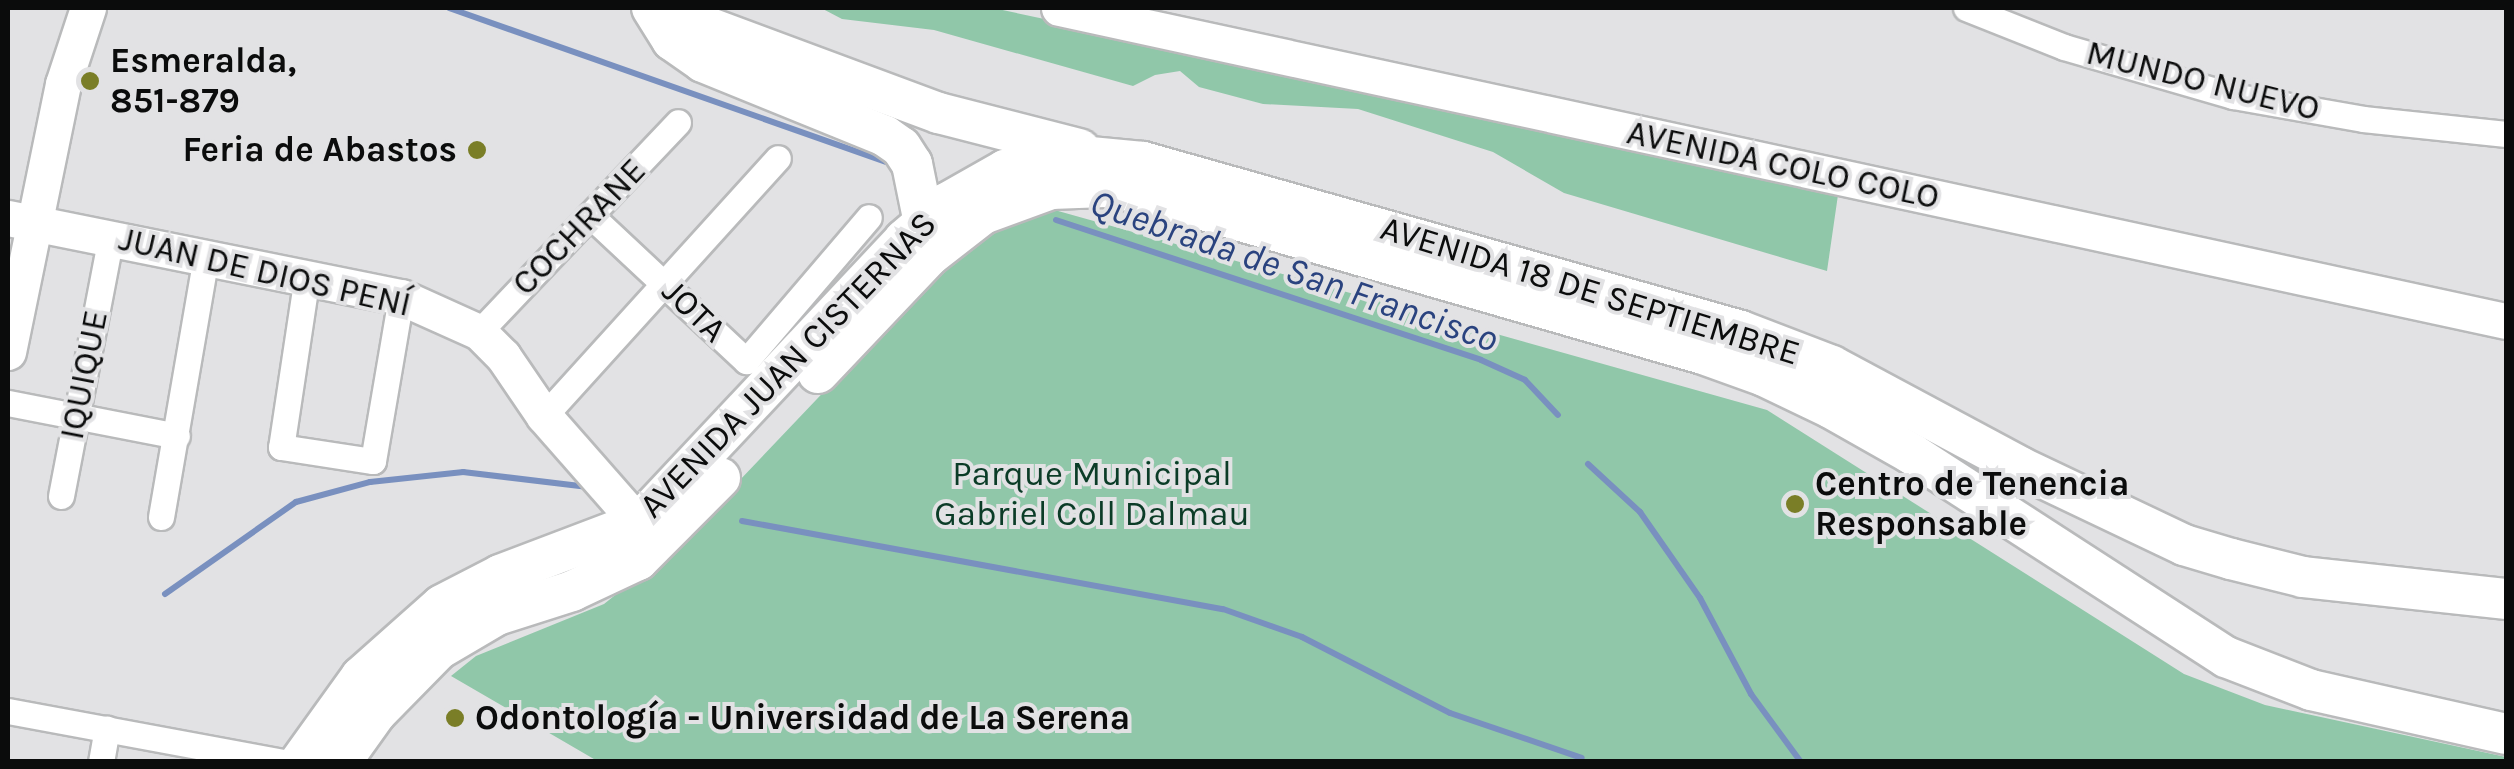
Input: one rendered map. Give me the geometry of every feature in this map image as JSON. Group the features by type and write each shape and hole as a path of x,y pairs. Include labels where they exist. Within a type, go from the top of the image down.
{"main road":[{"path":"660,18 703,62 789,95 901,147 912,164 924,222"},
{"path":"660,18 940,113 1112,157"},
{"path":"789,95 940,113"},
{"name":"AVENIDA JUAN CISTERNAS","path":"340,762 376,713 439,649 497,614 610,576 924,222 961,192 1005,170 1052,157 1112,157"},
{"name":"AVENIDA 18 DE SEPTIEMBRE","path":"1112,157 1231,186 1756,336 1832,366 2020,467 2184,545 2302,577 2506,598"},
{"name":"AVENIDA 18 DE SEPTIEMBRE","path":"1016,199 1084,186 1146,194 1734,364 1810,397 1912,454 2226,657 2312,690 2506,734"},
{"name":"AVENIDA JUAN CISTERNAS","path":"300,762 361,677 442,606 500,575 646,534 929,256 962,228 1016,199"}],"street":[{"path":"8,352 20,221 88,8"},
{"name":"AVENIDA COLO COLO","path":"1060,8 2506,322"},
{"name":"MUNDO NUEVO","path":"1966,8 2064,47 2234,96 2363,119 2506,134"},
{"name":"COCHRANE","path":"479,332 678,122"},
{"path":"544,416 778,158"},
{"name":"JOTA","path":"590,216 746,361 869,217"},
{"name":"JUAN DE DIOS PENÍ","path":"20,221 401,296 479,332 503,356 544,416 646,534"},
{"name":"IQUIQUE","path":"61,496 108,253"},
{"path":"161,517 206,256"},
{"path":"307,276 280,448 373,461 401,296"},
{"path":"8,403 176,436"},
{"path":"8,711 284,762"},
{"path":"101,762 107,729"}],"green space":[{"path":"821,8 993,8 1839,188 1827,271 1564,193 1493,152 1358,109 1263,104 1199,87 1180,71 1155,75 1133,86 934,30 842,19"},
{"name":"Parque Municipal Gabriel Coll Dalmau","path":"1051,209 1767,410 2184,674 2265,705 2506,757 2506,761 599,762 451,676 476,656 604,604 678,545 974,234"}],"waterway":[{"name":"Quebrada de San Francisco","path":"449,8 890,163"},
{"name":"Quebrada de San Francisco","path":"1056,220 1481,360 1525,380 1558,415"},
{"name":"Quebrada de San Francisco","path":"1588,464 1640,512 1700,598 1751,694 1801,762"},
{"name":"Quebrada de San Francisco","path":"165,594 296,502 370,482 463,472 588,487"},
{"name":"Quebrada de San Francisco","path":"742,521 1223,609 1302,637 1450,713 1582,758"}],"place":[{"name":"Esmeralda, 851-879","path":"90,81"},
{"name":"Feria de Abastos","path":"477,150"},
{"name":"Centro de Tenencia Responsable","path":"1795,504"},
{"name":"Odontología - Universidad de La Serena","path":"455,718"}]}
